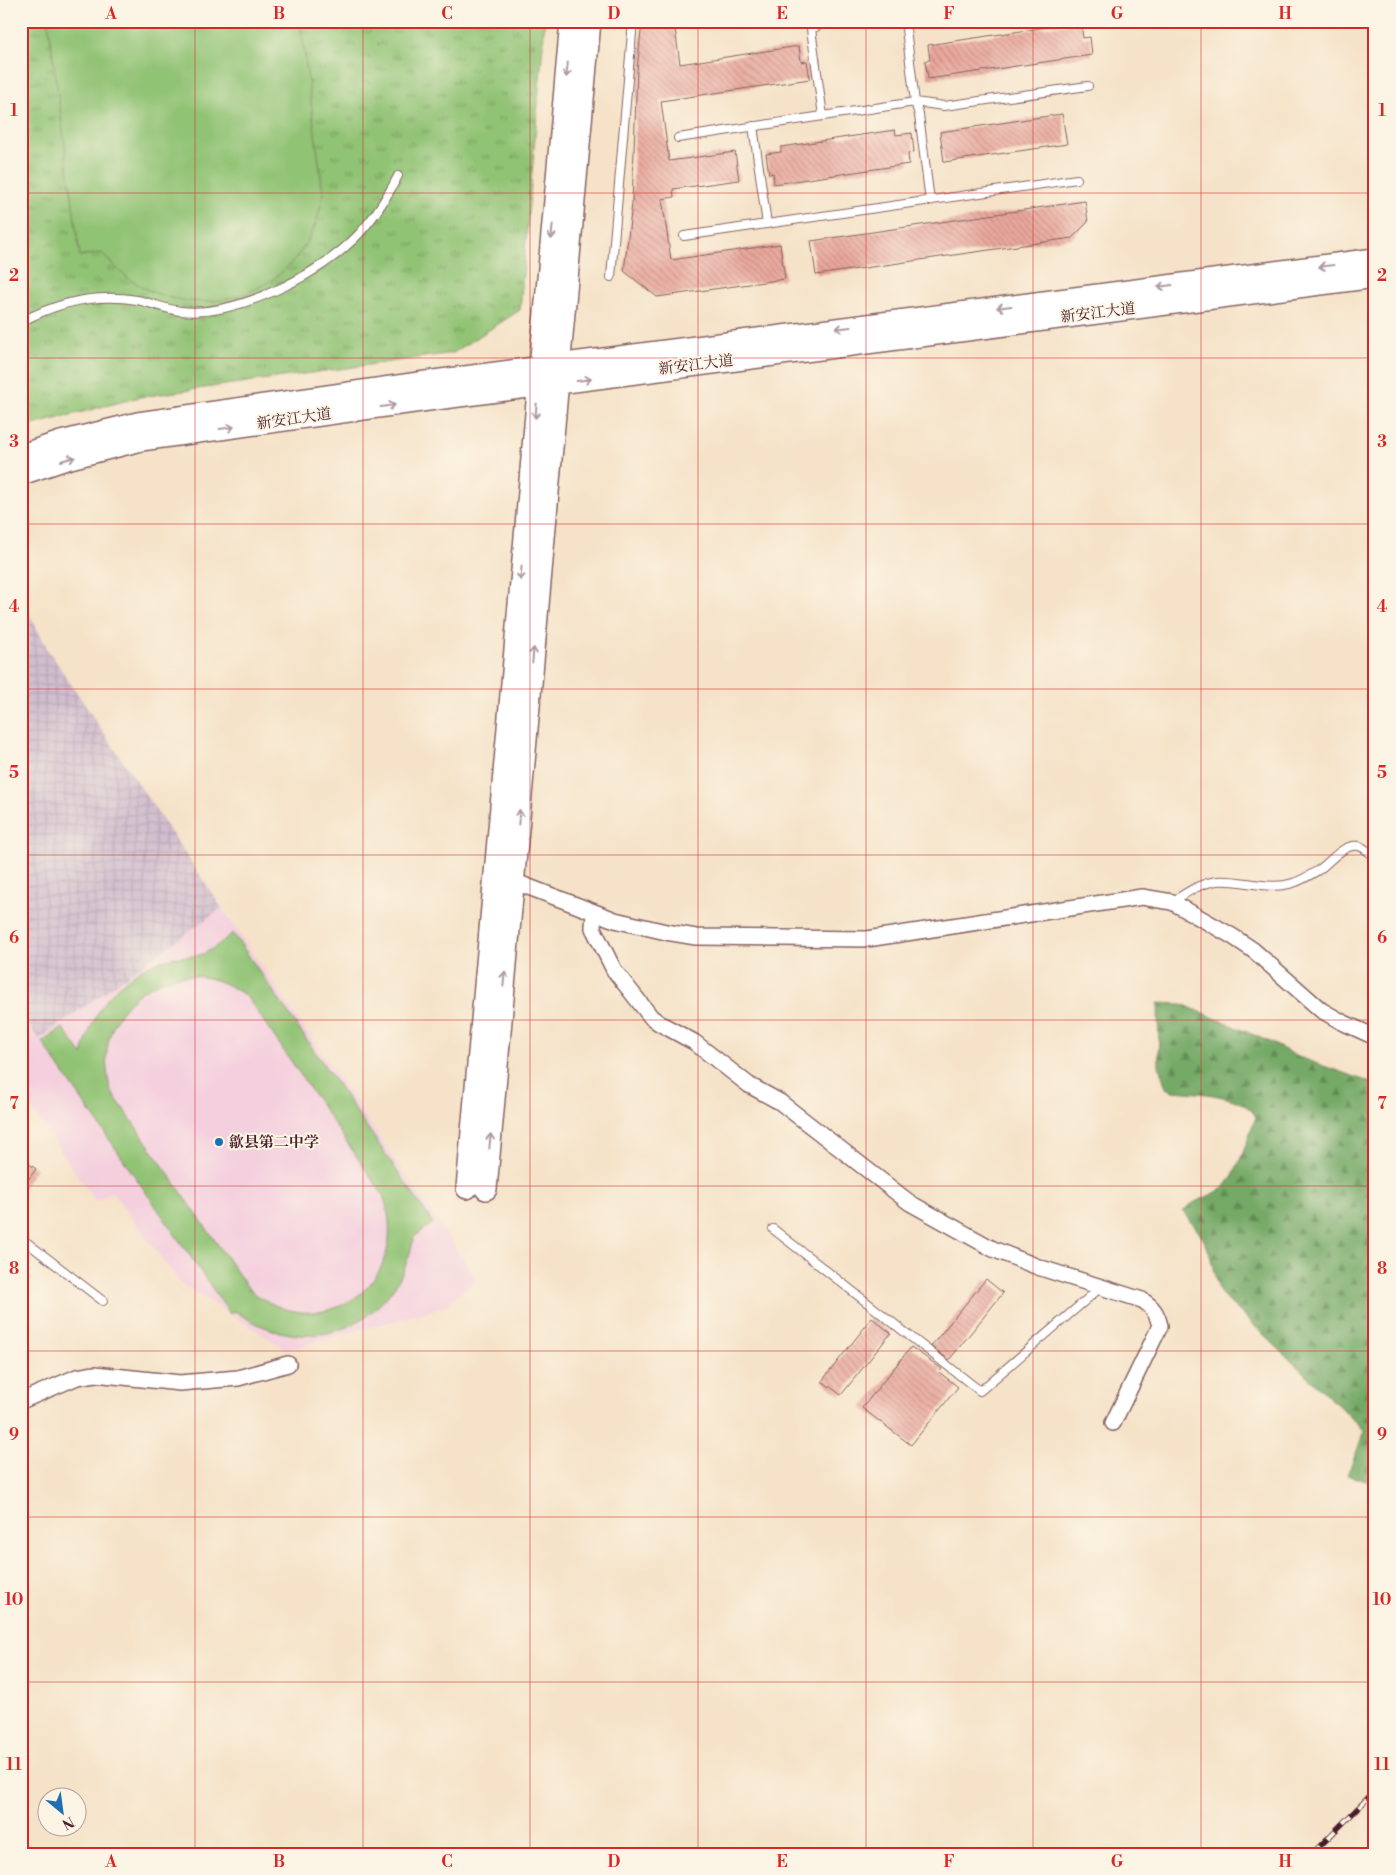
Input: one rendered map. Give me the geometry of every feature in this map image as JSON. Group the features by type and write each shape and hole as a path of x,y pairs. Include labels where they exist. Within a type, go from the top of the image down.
{"main road":[{"path":"571,21 548,375 513,881 476,1188 548,375 590,21"},
{"name":"新安江大道","path":"21,474 66,459 141,440 548,375 1375,259"},
{"name":"新安江大道","path":"21,455 61,442 138,422 1375,277"}],"street":[{"path":"513,881 594,912 637,926 696,937 867,939 1142,897 1172,902 1246,945 1321,1010 1375,1037"},
{"path":"594,912 593,928 614,970 651,1017 694,1042 749,1085 780,1102 922,1212 993,1249 1038,1267 1142,1300 1150,1305 1158,1316 1160,1326 1113,1423"},
{"path":"24,1396 77,1377 95,1374 180,1383 238,1378 288,1364"}],"lane":[{"path":"611,277 633,21"},
{"path":"823,116 811,29 820,26 825,21"},
{"path":"905,21 930,201"},
{"path":"678,138 915,102 944,106 1088,86"},
{"path":"753,126 767,224"},
{"path":"21,322 62,303 93,298 136,300 180,311 217,311 248,301 307,274 340,252 368,224 398,176"},
{"path":"684,236 1078,179"},
{"path":"1172,902 1195,888 1218,881 1270,886 1285,885 1320,869 1342,851 1355,846 1364,848 1375,857"},
{"path":"773,1229 980,1391 1101,1287"},
{"path":"21,1238 103,1301"}],"shaded area":[{"path":"21,598 48,650 222,908 39,1039 21,1016"},
{"name":"歙县第二中学","path":"222,908 477,1279 444,1307 287,1350 180,1283 112,1191 96,1202 21,1094 21,1016 39,1039"}],"green space":[{"path":"21,21 545,21 520,310 453,353 140,397 21,428"},
{"path":"48,21 300,21 323,192 318,217 312,233 298,255 281,273 262,286 240,295 217,300 193,301 170,298 148,290 123,274 102,253 80,256"},
{"path":"233,933 433,1223 414,1237 405,1268 389,1294 370,1314 346,1327 320,1334 292,1334 264,1327 235,1311 230,1314 42,1042 63,1028 82,1055 87,1037 102,1006 124,981 153,964 171,958 205,953","holes":["180,976 215,980 239,991 247,997 383,1195 389,1227 386,1256 373,1280 354,1298 331,1309 304,1312 276,1305 248,1288 111,1091 107,1070 107,1051 111,1033 118,1017 129,1003 143,991 160,982"]},
{"path":"1158,1003 1182,1004 1270,1042 1298,1057 1375,1084 1375,1484 1347,1475 1365,1431 1222,1295 1217,1285 1207,1246 1183,1211 1193,1203 1217,1192 1226,1185 1239,1163 1256,1117 1250,1109 1231,1099 1206,1094 1173,1091 1166,1088 1159,1066"}],"building":[{"path":"642,21 674,21 680,64 799,46 801,62 807,61 810,79 661,101 669,161 735,152 739,180 673,189 674,197 662,199 671,260 780,244 785,279 657,297 624,271 632,204 637,70"},
{"path":"1081,22 1083,38 1090,37 1092,55 928,79 925,61 930,60 928,45"},
{"path":"1062,114 1067,144 944,162 940,132"},
{"path":"895,130 896,135 912,133 914,152 908,153 909,164 774,184 773,173 769,174 766,154 781,152 781,147"},
{"path":"1085,201 1088,222 1072,238 816,275 811,241"},
{"path":"21,1158 36,1169 21,1190"},
{"path":"986,1279 1003,1293 949,1360 931,1346"},
{"path":"872,1318 891,1333 841,1395 822,1381"},
{"path":"911,1347 942,1369 939,1372 958,1387 911,1445 862,1408"}],"railway":[{"path":"1312,1854 1375,1791"}],"place":[{"name":"歙县第二中学","path":"219,1142"}]}
